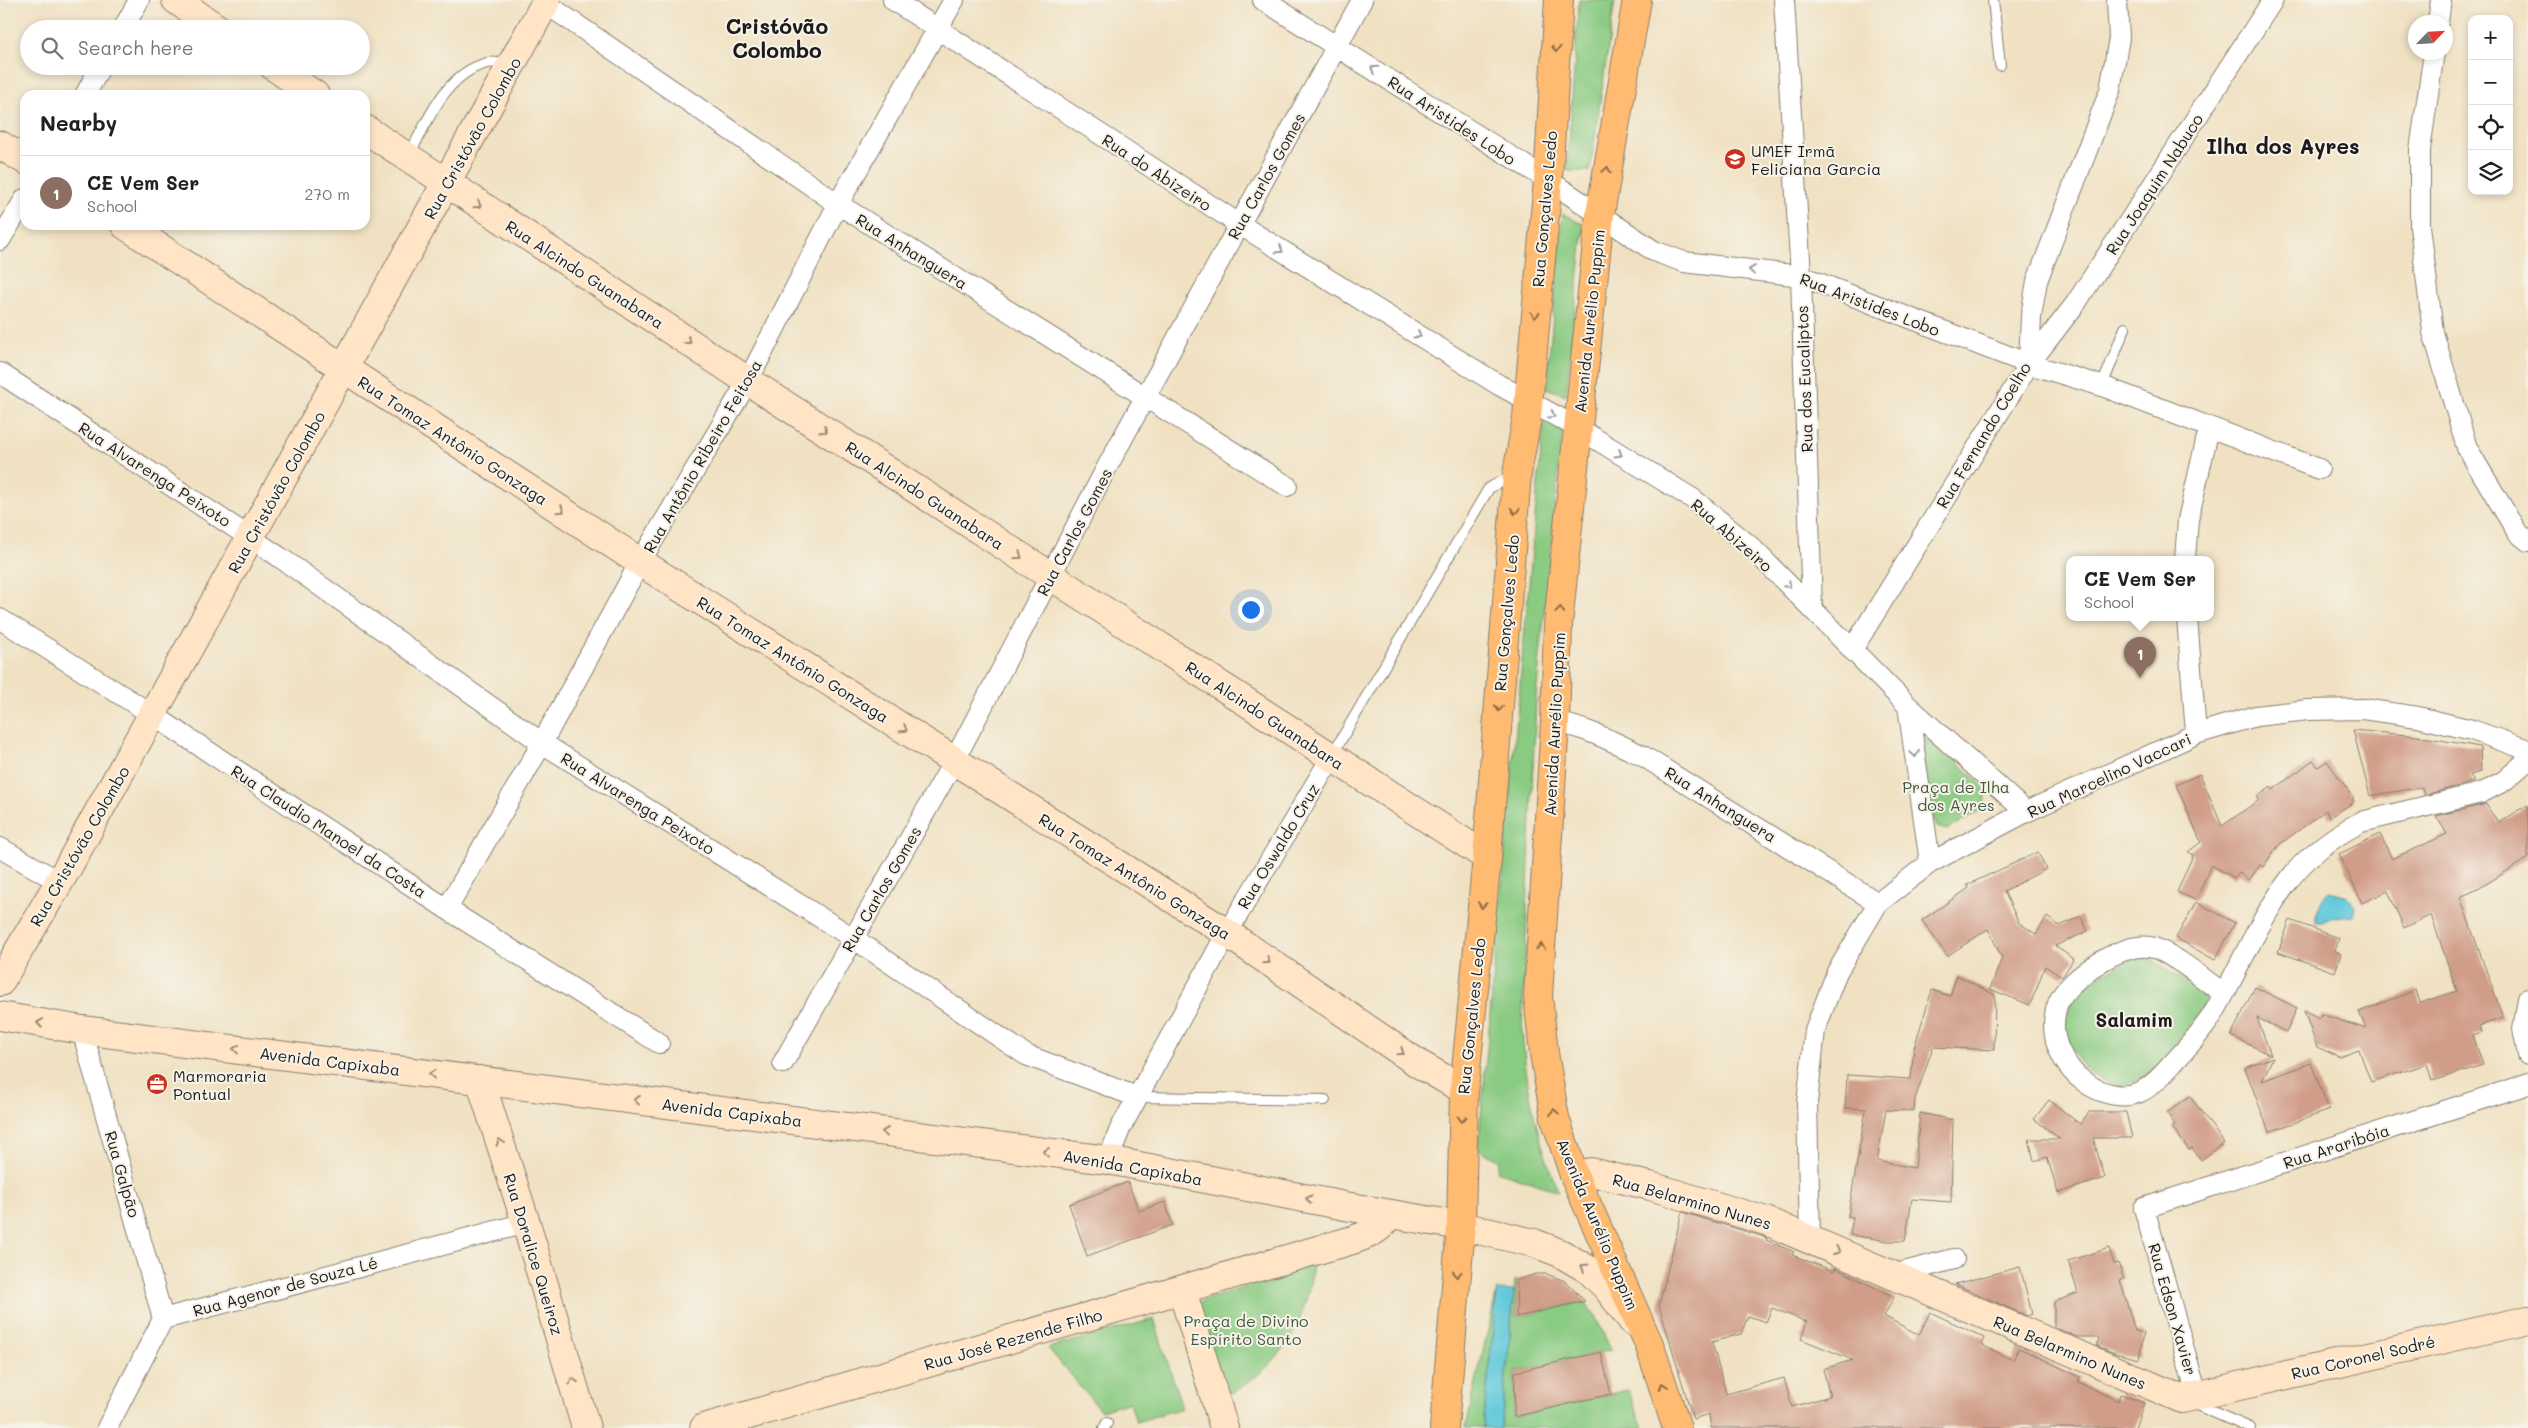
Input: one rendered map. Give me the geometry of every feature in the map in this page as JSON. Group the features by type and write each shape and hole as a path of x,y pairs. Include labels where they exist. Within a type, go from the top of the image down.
{"main road":[{"name":"Rua Gonçalves Ledo","path":"1444,1428 1461,1226 1464,1090 1487,857 1518,474 1527,417 1548,180 1559,0"},
{"name":"Avenida Aurélio Puppim","path":"1637,0 1600,214 1558,625 1555,722 1538,996 1544,1053 1555,1118 1574,1175 1649,1344 1677,1428"}],"street":[{"path":"128,20 139,0"},
{"path":"176,0 205,20"},
{"name":"Rua do Abizeiro","path":"893,0 1239,224 1527,402"},
{"name":"Rua Antônio Ribeiro Feitosa","path":"447,909 542,743 640,562 748,381 838,204 954,0"},
{"name":"Rua Aristides Lobo","path":"1263,0 1548,180 1654,251 1684,262 1801,276 2029,364 2102,386 2319,469"},
{"name":"Rua Carlos Gomes","path":"783,1063 954,761 1145,398 1362,0"},
{"name":"Rua dos Eucaliptos","path":"1784,0 1801,276 1812,608"},
{"name":"Rua Fernando Coelho","path":"1852,650 2029,364 2031,316 2037,281 2110,90 2119,38 2117,0"},
{"name":"Rua Joaquim Nabuco","path":"2029,364 2076,303 2272,0"},
{"path":"2439,15 2441,0"},
{"name":"Rua Cristóvão Colombo","path":"0,982 60,882 546,2"},
{"name":"Rua Anhanguera","path":"546,2 838,204 1287,486"},
{"path":"2433,60 2420,159 2420,226 2433,332 2467,448 2518,532 2528,541"},
{"path":"88,90 96,75"},
{"path":"286,75 308,90"},
{"name":"Rua Alcindo Guanabara","path":"370,132 748,381 1330,758 1487,857"},
{"path":"0,144 20,157"},
{"path":"0,240 20,207"},
{"name":"Rua Tomaz Antônio Gonzaga","path":"133,230 640,562 1226,933 1419,1064 1464,1090"},
{"name":"Rua Alvarenga Peixoto","path":"0,373 251,537 542,743 853,938 1026,1054 1137,1097"},
{"name":"Rua Abizeiro","path":"1527,402 1578,428 1693,499 1750,547 1908,706 2026,812"},
{"path":"2185,556 2188,520 2209,428"},
{"name":"Rua Claudio Manoel da Costa","path":"0,619 153,714 447,909 660,1043"},
{"path":"2187,621 2196,734"},
{"path":"1908,706 1930,864"},
{"name":"Rua Marcelino Vaccari","path":"1810,1239 1807,1103 1815,1030 1837,972 1878,903 1930,864 2026,812 2196,734 2256,716 2308,710 2363,709 2418,717 2472,730 2528,750"},
{"name":"Rua Anhanguera","path":"1555,722 1575,726 1602,736 1643,756 1878,903"},
{"name":"Rua Oswaldo Cruz","path":"1108,1160 1120,1129 1226,933 1330,758"},
{"path":"2223,993 2157,949 2136,947 2096,965 2078,979 2062,996 2055,1015 2056,1041 2071,1068 2083,1081 2097,1090 2118,1096 2139,1092 2156,1081 2184,1051 2216,1009 2223,993 2286,884 2320,848 2344,831 2374,817 2452,802 2481,793 2504,781 2528,760"},
{"path":"0,848 60,882"},
{"path":"2528,999 2523,1029 2528,1055"},
{"name":"Avenida Capixaba","path":"0,1016 82,1030 1108,1160 1461,1226 1534,1243 1560,1253 1589,1270 1607,1288 1649,1344"},
{"name":"Rua Galpão","path":"82,1030 163,1319"},
{"name":"Rua Doralice Queiroz","path":"480,1080 526,1223 586,1428"},
{"name":"Rua Araribóia","path":"2144,1208 2528,1084"},
{"name":"Rua Belarmino Nunes","path":"1574,1175 1591,1172 1650,1186 1734,1210 1810,1239 1890,1276 2190,1397"},
{"path":"1321,1249 1332,1239 1346,1206"},
{"name":"Rua Edson Xavier","path":"2144,1208 2190,1397"},
{"name":"Rua José Rezende Filho","path":"704,1428 1321,1249 1373,1232 1381,1226 1390,1214"},
{"name":"Rua Agenor de Souza Lé","path":"163,1319 526,1223"},
{"path":"1890,1276 1954,1259"},
{"path":"1182,1290 1224,1428"},
{"path":"107,1428 163,1319"},
{"name":"Rua Coronel Sodré","path":"2190,1397 2528,1320"}],"lane":[{"path":"1993,0 2000,65"},
{"path":"407,158 444,92 463,73 488,62 512,65"},
{"path":"2102,386 2125,328"},
{"name":"Rua Oswaldo Cruz","path":"1330,758 1489,488 1518,474"},
{"name":"Rua Alvarenga Peixoto","path":"1137,1097 1325,1100"},
{"name":"Rua Belarmino Nunes","path":"2190,1397 2250,1428"}],"green space":[{"path":"1579,0 1615,0 1590,171 1567,171"},
{"path":"1563,214 1584,225 1566,395 1546,388"},
{"path":"1544,418 1563,425 1536,697 1522,1031 1530,1093 1538,1131 1558,1191 1497,1171 1499,1161 1478,1149"},
{"name":"Praça de Ilha dos Ayres","path":"1917,724 1982,785 1984,791 1985,801 1981,810 1947,830 1937,827 1932,816"},
{"path":"2138,958 2153,960 2202,992 2206,998 2205,1004 2173,1048 2143,1077 2134,1082 2120,1084 2107,1082 2095,1076 2075,1055 2065,1029 2066,1016 2076,996 2085,987 2106,972"},
{"name":"Praça de Divino Espírito Santo","path":"1313,1265 1303,1309 1287,1344 1261,1372 1224,1397 1196,1303"},
{"path":"1517,1280 1516,1317 1585,1301 1595,1316 1611,1350 1515,1372 1514,1417 1628,1390 1643,1428 1501,1428 1515,1281"},
{"path":"1497,1290 1483,1428 1466,1428 1470,1409"},
{"name":"Praça de Divino Espírito Santo","path":"1154,1319 1182,1408 1136,1422 1130,1402 1101,1411 1048,1348"}],"water":[{"path":"2329,891 2347,896 2356,907 2354,915 2333,917 2322,922 2316,922 2316,915 2320,905"},
{"path":"1497,1290 1514,1291 1501,1428 1483,1428"}],"building":[{"path":"2353,730 2417,736 2480,747 2481,772 2470,775 2474,782 2424,795 2422,787 2370,796"},
{"path":"2313,760 2318,767 2327,761 2354,798 2352,799 2354,802 2329,818 2326,810 2279,845 2263,867 2260,865 2249,880 2239,873 2235,878 2211,865 2196,900 2177,892 2193,855 2188,852 2201,842 2176,785 2200,774 2222,826 2259,800 2257,797 2271,787 2273,790"},
{"path":"2486,804 2498,823 2528,805 2528,858 2478,889 2460,897 2503,1018 2479,1026 2482,1032 2473,1035 2483,1065 2432,1081 2427,1064 2371,1082 2359,1050 2339,1057 2317,1047 2304,1011 2319,1019 2321,1014 2366,1029 2359,1012 2416,990 2420,1003 2457,991 2431,915 2404,928 2388,891 2362,903 2339,854 2380,834 2392,859 2447,834 2436,816"},
{"path":"2038,852 2046,869 2004,891 2019,923 2036,934 2047,917 2060,926 2081,916 2088,931 2055,946 2074,959 2062,977 2045,966 2030,1005 1990,989 2002,958 1988,929 1947,956 1922,920 1969,888 1967,885"},
{"path":"2196,902 2235,923 2215,960 2176,938"},
{"path":"2290,920 2339,938 2335,951 2341,954 2335,972 2278,952"},
{"path":"1957,975 1995,995 1994,1050 1933,1047 1915,1099 1914,1111 1886,1110 1877,1161 1915,1168 1920,1113 1953,1120 1951,1202 1912,1199 1905,1241 1888,1241 1850,1235 1853,1217 1848,1216 1866,1109 1845,1108 1847,1075 1911,1079 1914,1048 1932,990 1950,996"},
{"path":"2255,987 2297,1008 2286,1032 2257,1018 2271,1055 2231,1036"},
{"path":"2273,1057 2262,1081 2311,1063 2329,1110 2269,1132 2245,1068"},
{"path":"2190,1096 2224,1143 2201,1160 2192,1148 2189,1150 2172,1127 2175,1125 2167,1113"},
{"path":"2049,1100 2080,1124 2089,1112 2126,1112 2132,1138 2093,1138 2105,1178 2058,1193 2047,1157 2034,1161 2029,1139 2060,1139 2034,1119"},
{"path":"1128,1182 1139,1211 1165,1202 1173,1225 1087,1256 1069,1204"},
{"path":"1682,1212 1767,1238 1766,1240 1794,1252 1792,1255 1834,1271 1835,1268 1894,1297 1884,1316 1919,1335 1930,1312 1985,1338 1982,1345 2013,1360 2019,1348 2080,1377 2078,1382 2118,1401 2120,1394 2144,1403 2135,1428 1711,1428 1709,1414 1693,1419 1659,1305","holes":["1772,1308 1807,1322 1801,1339 1853,1360 1823,1369 1830,1396 1792,1407 1784,1378 1726,1394 1712,1342 1741,1334 1748,1316 1766,1322"]},
{"path":"2109,1248 2114,1264 2118,1263 2124,1279 2120,1280 2135,1331 2144,1333 2139,1359 2097,1346 2099,1337 2077,1337 2054,1327 2054,1302 2078,1293 2068,1261"},
{"path":"2020,1267 2032,1314 2027,1316 1955,1284"},
{"path":"1536,1274 1546,1274 1565,1281 1585,1301 1516,1317 1517,1280"},
{"path":"1601,1352 1611,1394 1514,1417 1515,1372"}],"place":[{"name":"UMEF Irmã Feliciana Garcia","path":"1735,159"},
{"name":"CE Vem Ser","path":"2140,678"},
{"name":"Marmoraria Pontual","path":"157,1084"}],"district":[{"name":"Cristóvão Colombo","path":"777,37"},
{"name":"Ilha dos Ayres","path":"2283,145"},
{"name":"Salamim","path":"2134,1019"}]}
